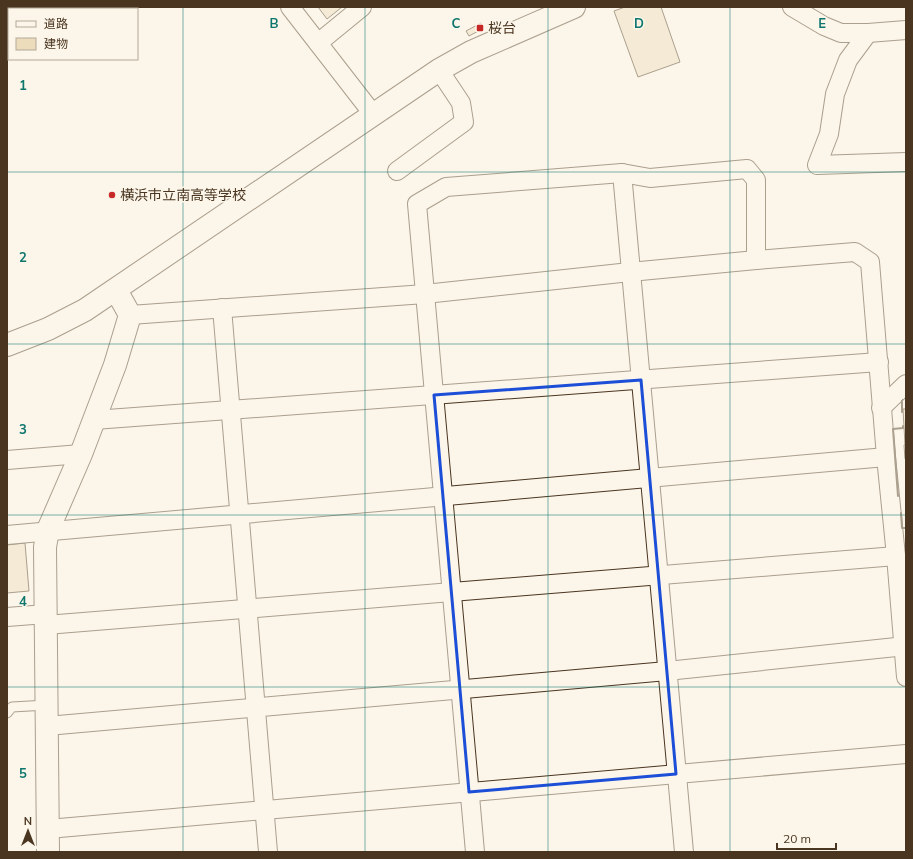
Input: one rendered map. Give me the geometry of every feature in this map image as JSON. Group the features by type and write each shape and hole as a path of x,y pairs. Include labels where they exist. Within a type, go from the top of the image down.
{"street":[{"path":"290,7 373,114"},
{"path":"318,44 362,7"},
{"path":"7,345 48,329 79,313 116,290 439,70 471,52 574,7"},
{"path":"792,7 824,26 841,33 868,33 906,30"},
{"path":"868,33 848,60 835,94 829,134 817,165 906,162"},
{"path":"397,171 464,122 461,103 439,70"},
{"path":"475,852 417,204 446,187 622,173 650,178 747,169 756,180 756,260"},
{"path":"622,173 684,852"},
{"path":"130,315 425,294 630,272 855,252 870,262 879,362 881,408 905,646 906,677"},
{"path":"48,852 45,547 48,530 81,454 115,366 130,315 116,290"},
{"path":"222,308 268,852"},
{"path":"94,420 879,362"},
{"path":"881,408 906,384"},
{"path":"7,460 81,454"},
{"path":"7,534 886,457"},
{"path":"7,617 46,619 248,608 896,556"},
{"path":"47,716 256,708 667,671 905,646"},
{"path":"48,829 906,754"}],"lane":[{"path":"7,713 12,707 47,716"}],"highlighted area":[{"path":"641,380 676,774 469,792 434,395"}],"building":[{"path":"318,7 342,7 327,19"},
{"path":"625,7 661,7 680,62 638,77 614,11"},
{"path":"481,23 484,28 469,36 466,31"},
{"path":"903,409 906,409 906,459 904,445"},
{"path":"25,543 29,591 7,593 7,545"}],"fence":[{"path":"902,408 901,401 903,399"}],"wall":[{"path":"902,402 902,412"},
{"path":"898,496 893,429 903,428 903,426"},
{"path":"901,513 902,528 906,528"}],"place":[{"name":"桜台","path":"480,28"},
{"name":"横浜市立南高等学校","path":"112,195"}]}
